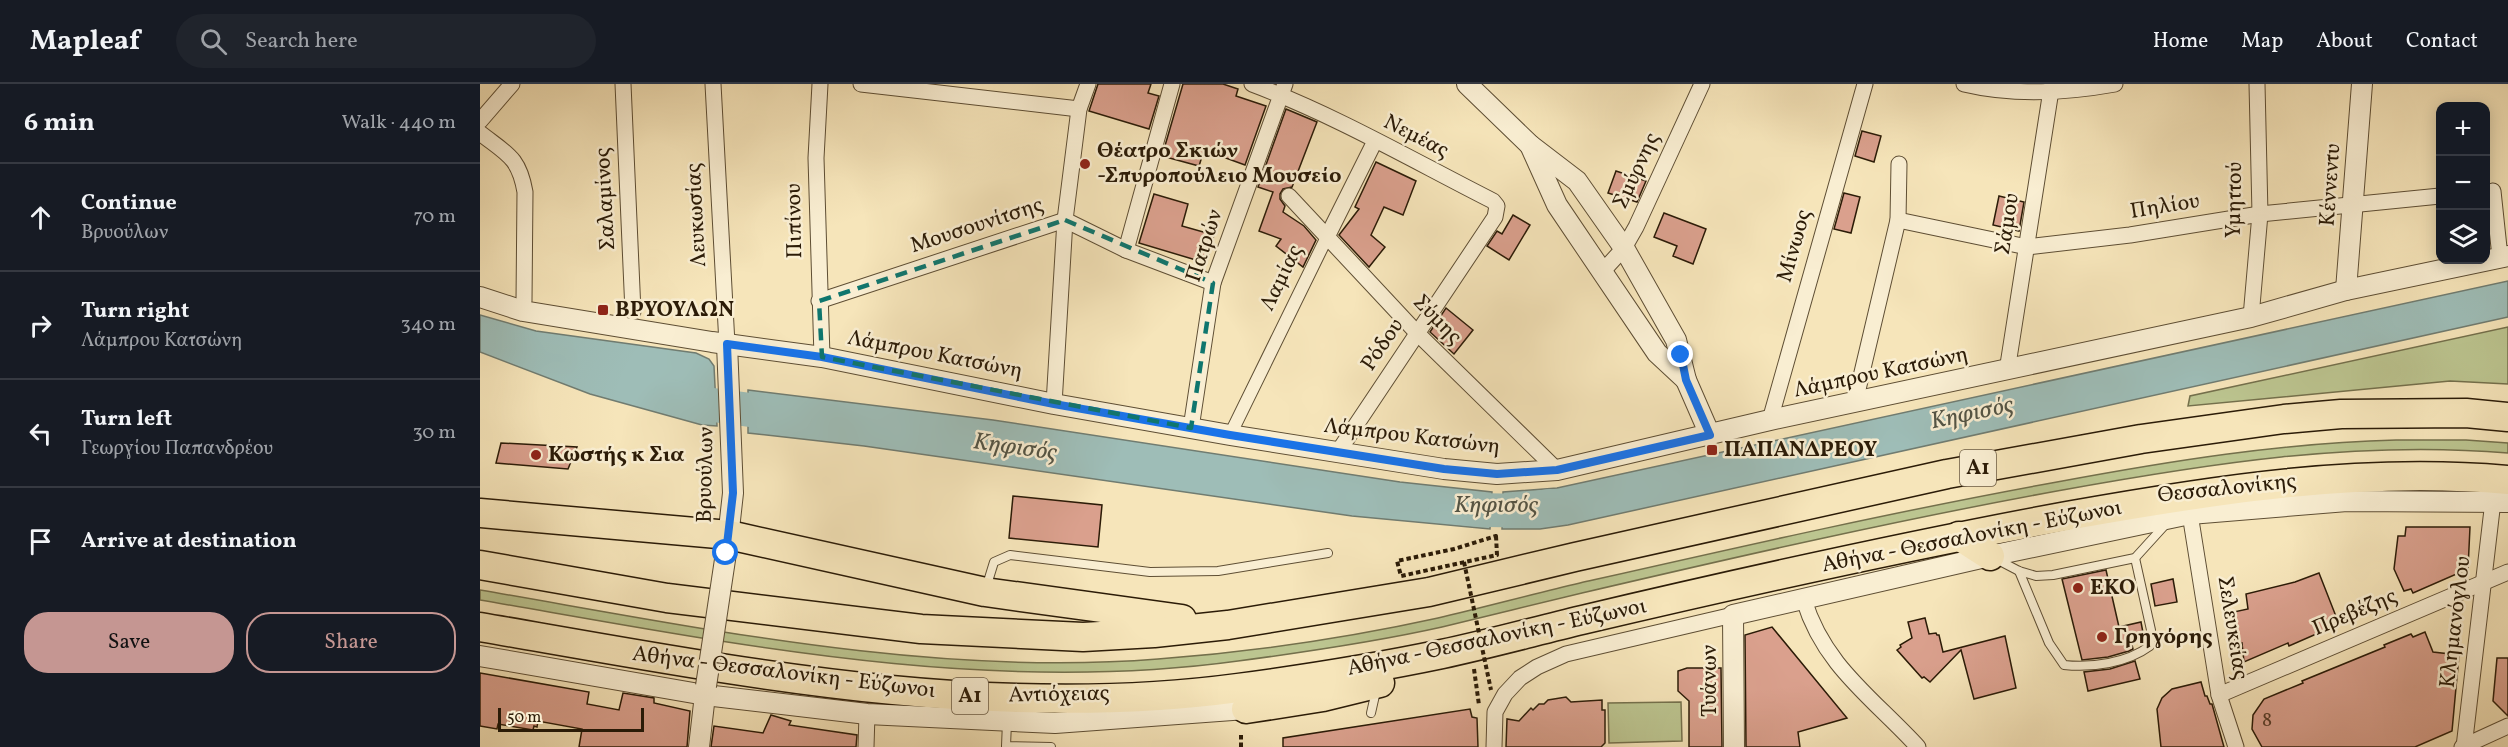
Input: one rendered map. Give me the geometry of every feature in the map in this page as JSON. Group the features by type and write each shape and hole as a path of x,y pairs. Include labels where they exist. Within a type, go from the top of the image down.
{"highway":[{"name":"Α1","path":"480,565 667,598 921,629 1083,637 1228,625 1429,592 1575,556 1947,474 2141,439 2273,420 2342,414 2466,413 2508,417"},
{"name":"Αθήνα - Θεσσαλονίκη - Εύζωνοι","path":"480,627 686,663 824,683 1021,699 1086,700 1224,689 1347,671 1467,648 1959,536 2152,501 2287,482 2396,476 2465,477 2503,495"},
{"path":"2182,515 2287,482"},
{"path":"480,513 728,544 985,592 1228,625"},
{"path":"1959,536 1990,556"},
{"path":"1244,722 1323,696 1401,678 1467,648"}],"street":[{"path":"480,121 512,84"},
{"name":"Σαλαμίνος","path":"623,84 633,312"},
{"name":"Λευκωσίας","path":"713,84 727,352"},
{"name":"Πιπίνου","path":"820,84 816,158 822,357"},
{"path":"861,84 910,87 1079,109"},
{"path":"1054,404 1065,220 1079,109 1088,84"},
{"path":"1126,250 1172,84"},
{"name":"Νεμέας","path":"1252,84 1283,89 1375,141 1493,201"},
{"path":"1467,84 1530,145 1577,181 1624,248 1676,340 1686,380 1710,435"},
{"name":"Σμύρνης","path":"1603,271 1624,248 1656,186 1702,84"},
{"name":"Μίνωος","path":"1770,420 1865,84"},
{"path":"1964,84 2016,92 2115,84"},
{"name":"Υμηττού","path":"2251,317 2260,214 2257,84"},
{"name":"Κέννεντυ","path":"2346,290 2362,84"},
{"name":"Σάμου","path":"2007,371 2051,88"},
{"name":"Πατρών","path":"1191,428 1213,283 1283,89"},
{"path":"480,133 514,159 522,175 525,192 524,301"},
{"name":"Λαμίας","path":"1230,435 1375,141"},
{"path":"1530,145 1557,205 1657,353 1686,380"},
{"path":"1855,402 1898,220 1899,164"},
{"path":"2496,191 2504,256"},
{"name":"Σύμης","path":"1289,196 1417,333 1557,470"},
{"name":"Πηλίου","path":"1898,220 2027,247 2130,235 2260,214 2436,196"},
{"name":"Ρόδου","path":"1338,452 1496,217 1497,206 1493,201"},
{"name":"Μουσουνίτσης","path":"819,301 1065,220 1126,250 1213,283"},
{"name":"Λάμπρου Κατσώνη","path":"480,297 523,311 727,352 822,357 1054,404 1230,435 1444,469 1497,474 1557,470 1770,420 2251,317 2346,290 2504,256"},
{"name":"Βρυούλων","path":"699,747 728,544 733,493 727,352"},
{"name":"Θεσσαλονίκης","path":"1494,747 1495,712 1505,694 1520,678 1537,667 1566,654 1990,556 2182,515 2347,501 2503,495"},
{"name":"Κλημανόγλου","path":"2464,747 2484,583 2503,495"},
{"name":"Σελευκείας","path":"2182,515 2219,695 2236,747"},
{"name":"Πρεβέζης","path":"2219,695 2508,572"},
{"path":"1804,600 1816,633 1840,669 1921,747"},
{"name":"Τυάνων","path":"1733,615 1734,747"},
{"name":"Αντιόχειας","path":"480,656 867,714 1055,723 1244,722"},
{"path":"866,747 867,714"},
{"path":"2464,747 2508,726"}],"lane":[{"path":"1990,556 2019,571 2036,576 2053,575 2135,558 2143,551 2155,533 2182,515"},
{"path":"985,592 994,562 1010,555 1150,572 1218,571 1328,553"},
{"path":"2019,571 2049,643 2064,665 2108,663 2139,654 2150,646 2151,630 2135,558"},
{"path":"1371,713 1377,684"},
{"path":"1008,720 1006,746 1051,747"}],"path":[{"path":"1491,690 1464,562 1401,576 1397,561 1454,549 1496,536"},
{"path":"1467,648 1479,705"},
{"path":"1241,747 1244,722"}],"highlighted area":[{"path":"1065,220 1213,283 1191,428 822,357 819,301"}],"green space":[{"path":"2508,327 2508,384 2450,381 2188,406 2190,396"},
{"path":"2396,440 2466,440 2508,443 2508,453 2451,450 2338,452 2169,472 1997,502 1878,526 1391,637 1238,661 1143,670 1048,672 952,668 858,660 668,633 480,600 480,590 732,633 817,646 902,655 988,661 1073,663 1158,659 1299,643 1369,632 1818,530 2099,474 2268,449"},
{"path":"1681,702 1682,741 1609,743 1608,703"}],"water":[{"path":"2508,281 2508,317 1568,525 1540,529 1502,529 1503,492 1557,488"},
{"path":"480,315 536,331 696,353 709,359 714,366 717,426 702,425 590,394 480,352"},
{"path":"748,390 993,420 1400,482 1492,492 1490,529 1352,516 864,446 748,433"}],"building":[{"path":"1098,84 1151,84 1148,93 1159,96 1149,129 1089,111"},
{"path":"1183,84 1223,84 1238,89 1236,96 1266,106 1245,165 1204,150 1199,166 1162,156"},
{"path":"1286,109 1317,122 1292,187 1283,189 1280,194 1280,199 1285,206 1283,212 1304,226 1316,240 1303,267 1276,246 1281,239 1259,231 1273,192 1258,187"},
{"path":"1862,131 1881,136 1874,162 1855,156"},
{"path":"1376,162 1416,181 1403,215 1384,207 1371,235 1385,247 1369,267 1339,235 1359,209 1355,207"},
{"path":"1616,171 1646,181 1637,202 1608,193"},
{"path":"1844,193 1860,197 1851,233 1834,229"},
{"path":"1154,194 1188,204 1182,226 1214,235 1206,263 1139,243"},
{"path":"1999,196 2024,202 2019,231 1993,225"},
{"path":"1664,213 1706,229 1693,264 1673,256 1677,246 1654,237"},
{"path":"1513,215 1530,225 1509,260 1487,246 1497,231 1502,234"},
{"path":"1446,308 1473,330 1454,354 1430,332"},
{"name":"Κωστής κ Σια","path":"501,443 577,447 568,469 496,463"},
{"path":"1013,496 1102,505 1098,547 1009,538"},
{"path":"2406,527 2470,527 2468,569 2413,593 2411,589 2404,591 2394,569 2398,536 2405,536"},
{"path":"2106,570 2119,627 2141,622 2144,638 2131,641 2133,649 2129,651 2108,657 2082,660 2062,579"},
{"path":"2319,573 2339,624 2289,646 2288,643 2244,662 2242,643 2236,645 2229,613 2248,609 2246,594 2295,582"},
{"path":"2173,579 2177,602 2155,606 2151,584"},
{"path":"1925,618 1929,634 1939,635 1943,652 2005,636 2016,688 1974,699 1961,650 1930,682 1922,678 1897,650 1901,647 1900,645 1912,638 1908,622"},
{"path":"1772,627 1847,718 1798,732 1800,747 1746,747 1745,635"},
{"path":"2425,632 2433,652 2459,655 2452,731 2415,747 2262,747 2252,729 2253,715 2264,699 2385,647 2384,645 2411,634 2413,637"},
{"path":"2497,658 2508,658 2508,716 2493,701"},
{"path":"2135,661 2140,679 2088,691 2084,672 2110,669"},
{"path":"1687,668 1721,668 1722,747 1689,747 1689,701 1678,691 1678,671"},
{"path":"480,673 589,692 587,704 619,710 623,693 654,698 654,703 690,711 687,747 579,747 582,729 538,721 537,727 534,726 533,730 498,724 497,729 480,726"},
{"path":"2201,682 2205,696 2212,704 2224,747 2161,747 2157,709 2162,698 2172,689"},
{"path":"1566,697 1571,702 1602,700 1602,710 1605,710 1605,743 1601,747 1506,747 1507,719 1519,721 1531,708 1533,710 1548,700"},
{"path":"1470,709 1472,717 1477,718 1478,747 1283,747 1283,738"},
{"path":"771,715 791,721 789,725 857,735 856,747 711,747 714,726 763,733"}],"waterway":[{"name":"Κηφισός","path":"670,396 691,402 795,416"},
{"name":"Κηφισός","path":"1445,506 1498,510 1524,510 1550,506"}],"place":[{"name":"Θέατρο Σκιών -Σπυροπούλειο Μουσείο","path":"1085,164"},
{"name":"ΒΡΥΟΥΛΩΝ","path":"603,310"},
{"name":"ΠΑΠΑΝΔΡΕΟΥ","path":"1712,450"},
{"name":"Κωστής κ Σια","path":"536,455"},
{"name":"EKO","path":"2078,588"},
{"name":"Γρηγόρης","path":"2102,637"}],"route":[{"path":"726,553 733,493 727,344 822,357 1054,404 1230,435 1444,469 1497,474 1529,474 1557,470 1710,435 1686,380 1681,355"}]}
